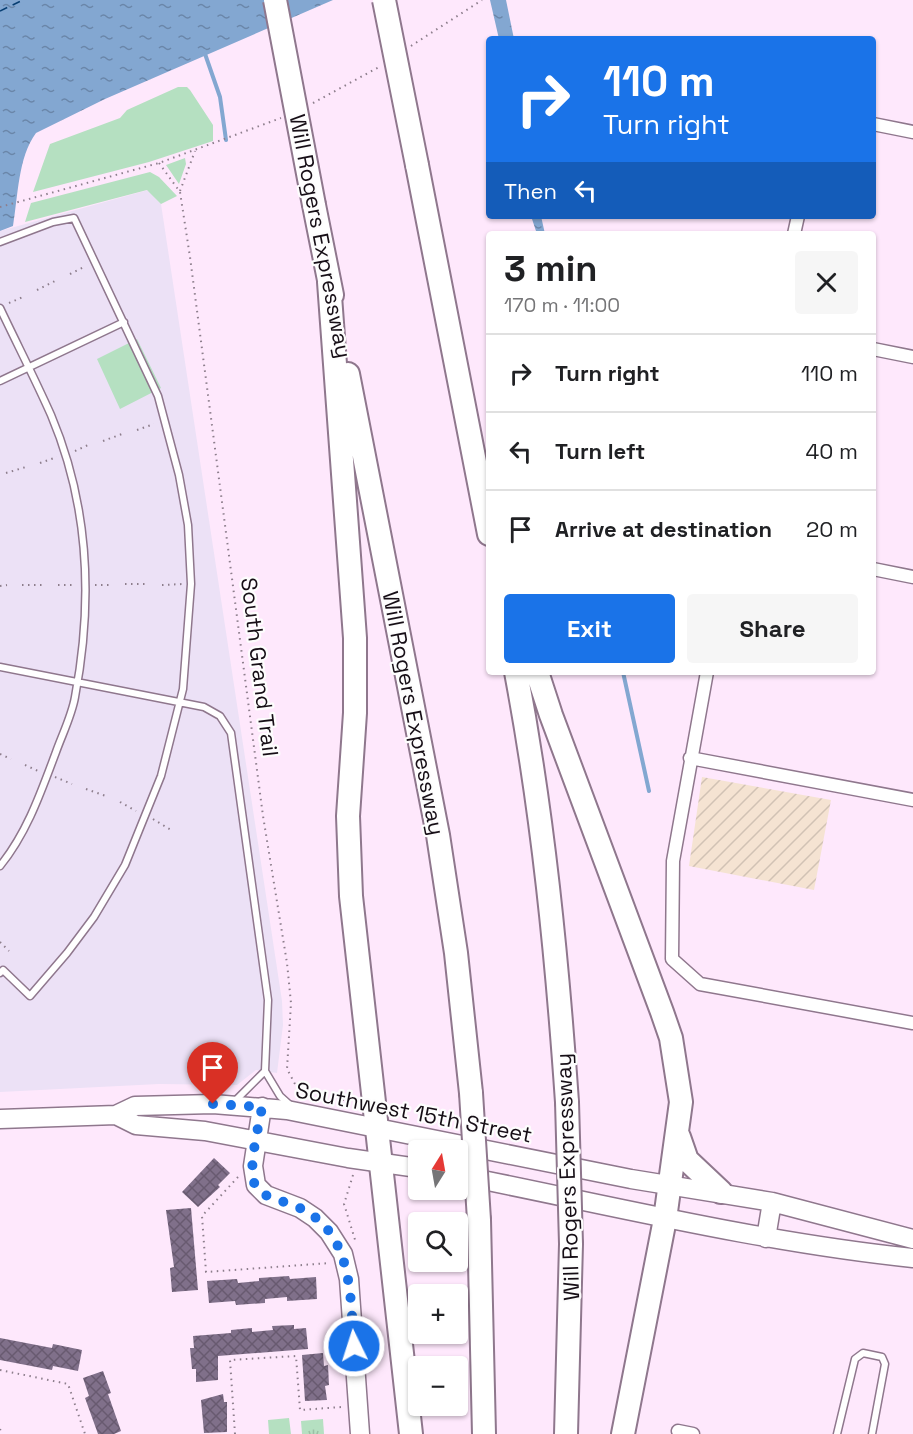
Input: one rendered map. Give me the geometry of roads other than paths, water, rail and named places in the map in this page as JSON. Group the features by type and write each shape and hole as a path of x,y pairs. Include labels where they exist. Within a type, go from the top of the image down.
{"highway":[{"name":"Will Rogers Expressway","path":"275,0 438,835 456,952 471,1092 479,1220 484,1434"},
{"path":"384,0 486,519"},
{"path":"329,282 355,638 348,856 379,1162 411,1434"},
{"name":"Will Rogers Expressway","path":"516,675 547,866 557,960 567,1102 571,1244 566,1434"},
{"path":"538,675 550,715 671,1038 681,1102 665,1219 622,1434"},
{"path":"678,1133 680,1147 687,1160 721,1192"}],"main road":[{"name":"Southwest 15th Street","path":"0,1119 116,1115 135,1106 262,1107 300,1112 620,1177 772,1202 838,1217 913,1239"},
{"path":"262,1107 252,1173 258,1189 266,1195 300,1208 315,1218 329,1232 343,1254 349,1279 360,1434"},
{"name":"Southwest 15th Street","path":"116,1115 136,1125 196,1130 408,1166"},
{"path":"468,1177 766,1238 913,1258"},
{"path":"766,1238 772,1202"}],"street":[{"path":"876,125 913,132"},
{"path":"876,350 913,357"},
{"path":"876,570 913,577"},
{"path":"706,675 673,861 672,959 700,984 913,1023"},
{"path":"690,758 913,800"},
{"path":"678,1431 693,1434"}],"lane":[{"path":"0,242 53,222 74,218 158,396 174,448 188,525 191,584 181,703 161,776 125,865 94,917 30,996 3,970 0,974"},
{"path":"0,867 29,823 75,699 86,612 84,544 78,503 51,416 3,306"},
{"path":"0,381 124,322"},
{"path":"0,667 210,710 226,723 231,733 268,1000 265,1071 280,1096 300,1112"},
{"path":"231,1105 265,1071"},
{"path":"837,1434 855,1359 864,1353 882,1357 885,1364 872,1434"}],"water":[{"path":"0,0 333,0 105,99 36,133 22,165 13,226 0,231"},
{"path":"490,0 506,0 513,36 498,36"},
{"path":"532,219 542,219 544,231 536,231"}],"waterway":[{"path":"204,51 220,97 226,140"},
{"path":"624,675 649,791"}]}
